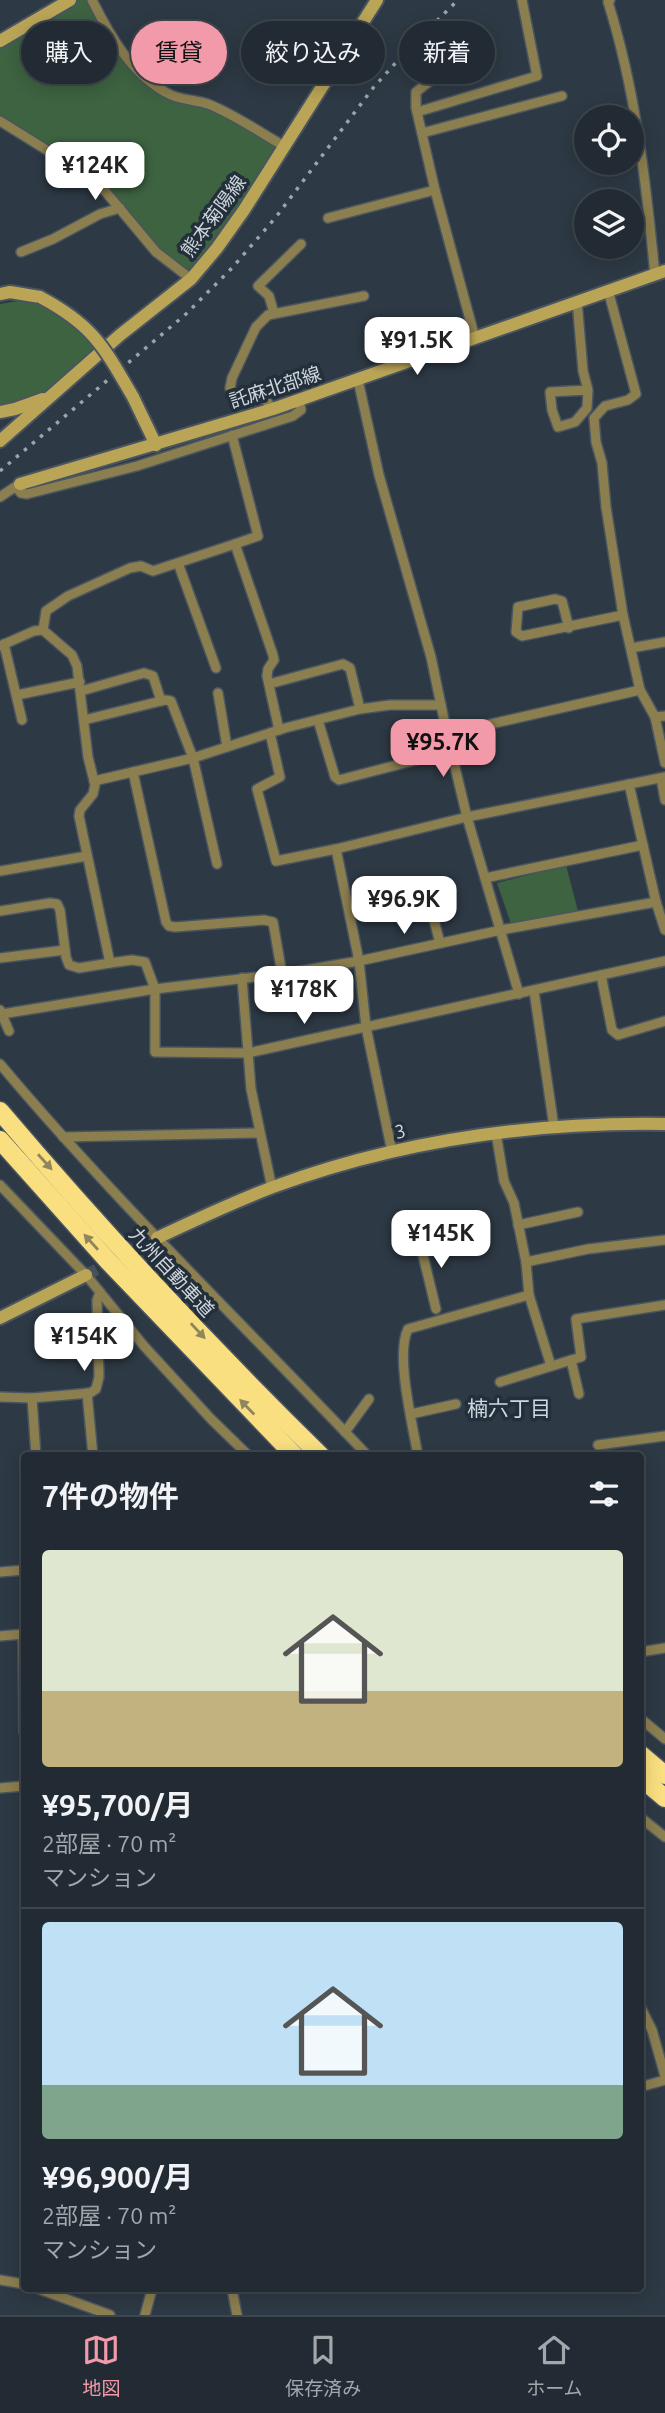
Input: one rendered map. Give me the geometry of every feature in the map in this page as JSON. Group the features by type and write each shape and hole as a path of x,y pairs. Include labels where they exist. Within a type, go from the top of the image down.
{"highway":[{"name":"九州自動車道","path":"0,1111 202,1336 317,1452"},
{"name":"九州自動車道","path":"0,1140 117,1270 291,1452"},
{"path":"644,1757 665,1774"},
{"path":"644,1780 665,1798"}],"main road":[{"path":"0,41 70,0"},
{"name":"熊本菊陽線","path":"0,441 120,335 191,279 224,239 377,0"},
{"name":"託麻北部線","path":"18,486 273,409 660,273"},
{"path":"0,294 10,292 40,297 76,318 94,335 133,397 156,445"},
{"path":"0,412 52,396"},
{"name":"3","path":"156,1238 271,1188 392,1152 496,1133 554,1127 665,1124"},
{"path":"0,1318 86,1275"}],"street":[{"path":"92,0 108,31 125,55 163,90 174,96 208,104 284,146"},
{"path":"417,112 537,76 522,0"},
{"path":"610,0 608,2 636,116 660,273"},
{"path":"426,84 416,92 417,112 475,338"},
{"path":"422,133 562,96"},
{"path":"2,126 82,172 105,191 156,252 191,279"},
{"path":"328,218 435,190"},
{"path":"21,251 53,239 100,214 120,208"},
{"path":"274,313 269,296 258,286 301,244"},
{"path":"608,290 636,394 628,400 605,406 594,418 623,615 640,690 660,716 665,763"},
{"path":"273,409 264,398 246,402 236,400 230,388 256,327 268,314 364,296"},
{"path":"577,301 583,371 588,390 587,408 575,422 558,427 550,392 588,390"},
{"path":"358,380 379,475 431,657 467,817 519,994"},
{"path":"0,497 18,486 21,493 27,494 137,466 293,416 301,410 299,400"},
{"path":"43,630 46,611 99,580 136,566 153,571 258,536 232,435"},
{"path":"235,544 274,660 267,673 280,777 257,789 276,861 467,817 663,778 665,800"},
{"path":"178,563 216,668"},
{"path":"569,628 562,601 555,599 519,607 516,632 519,635 569,628 623,615"},
{"path":"22,720 2,645 34,631 43,630 72,655 77,666 88,757 94,781 93,794 79,810 110,963"},
{"path":"631,648 665,642"},
{"path":"269,684 343,664 350,668 360,709"},
{"path":"17,695 81,687 144,673 153,676 161,701"},
{"path":"447,733 640,690"},
{"path":"218,693 228,747"},
{"path":"84,720 167,699 172,703 193,758 218,864"},
{"path":"94,781 193,758 360,709 390,705 441,705"},
{"path":"318,720 335,777 339,780 451,751"},
{"path":"134,772 166,922 175,927 264,920 273,922 282,974"},
{"path":"629,784 665,930"},
{"path":"485,878 643,845"},
{"path":"336,849 359,961 366,1027 392,1152"},
{"path":"0,871 87,856"},
{"path":"424,882 440,943"},
{"path":"9,1031 1,1011 282,974 656,902"},
{"path":"0,911 57,904 67,961 75,968 132,960 145,962 155,989 155,1052 248,1053 665,961"},
{"path":"0,958 65,950"},
{"path":"601,975 612,1030 618,1035 665,1021"},
{"path":"242,978 251,1089 271,1188"},
{"path":"534,990 554,1127"},
{"path":"0,1064 156,1238 364,1452"},
{"path":"63,1137 260,1133"},
{"path":"496,1133 503,1181 513,1203 526,1262 529,1294 551,1366"},
{"path":"0,1185 86,1275 211,1419 245,1452"},
{"path":"518,1225 578,1213"},
{"path":"419,1239 436,1309"},
{"path":"526,1262 588,1249 665,1240"},
{"path":"0,1396 32,1398 87,1393 96,1389 99,1377 96,1322 100,1292"},
{"path":"417,1452 403,1364 405,1335 408,1329 529,1294"},
{"path":"500,1382 582,1357 576,1320 665,1305"},
{"path":"570,1360 579,1394"},
{"path":"87,1393 93,1452"},
{"path":"32,1398 36,1452"},
{"path":"345,1432 369,1399"},
{"path":"411,1414 456,1404"},
{"path":"598,1445 665,1436"},
{"path":"0,1572 21,1570"},
{"path":"0,1636 21,1634"},
{"path":"644,1651 665,1648"},
{"path":"644,1722 665,1740"},
{"path":"0,1788 21,1786"},
{"path":"644,1820 665,1837"},
{"path":"644,2014 652,2030 665,2078 644,2086"},
{"path":"0,2280 21,2284"},
{"path":"47,2292 110,2315"},
{"path":"145,2315 151,2292"},
{"path":"233,2292 237,2315"}],"green space":[{"path":"70,0 92,0 104,21 34,21"},
{"path":"21,29 21,84 117,84 117,42 131,61 131,84 156,84 163,90 208,105 284,146 191,279 156,252 105,191 0,121 0,41"},
{"path":"30,299 59,313 99,350 49,393 8,407 0,404 0,304"},
{"path":"566,865 578,911 511,924 497,883"}],"tunnel":[{"path":"86,1275 157,1238"}],"railway":[{"path":"0,471 186,314 232,268 276,217 373,88 458,0"}],"district":[{"name":"楠六丁目","path":"509,1409"}]}
